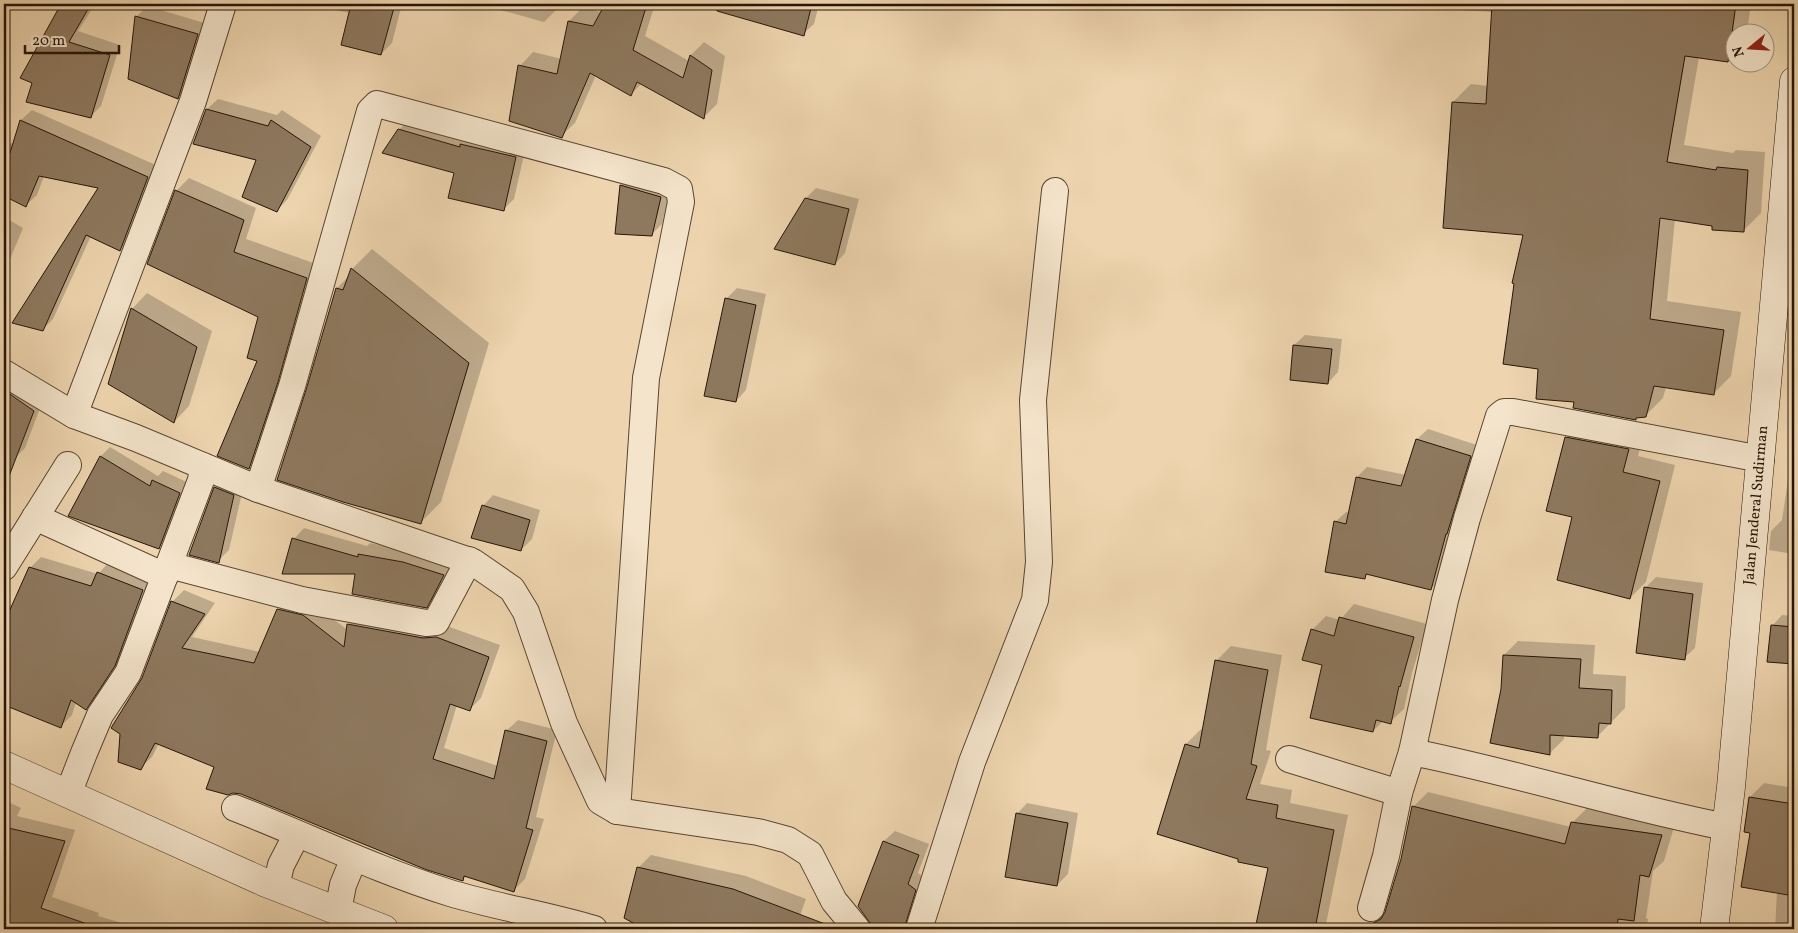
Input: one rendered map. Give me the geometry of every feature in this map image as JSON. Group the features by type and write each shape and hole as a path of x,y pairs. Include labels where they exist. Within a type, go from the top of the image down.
{"main road":[{"name":"Jalan Jenderal Sudirman","path":"1714,929 1732,786 1794,81"},
{"path":"4,765 70,790 286,859 338,911 384,929"}],"street":[{"path":"74,415 190,110 223,4"},
{"path":"258,489 292,386 370,111 377,104 664,180 679,189 681,202 646,378 617,811"},
{"path":"919,929 972,762 1035,600 1039,562 1032,400 1055,191"},
{"path":"4,373 74,415 136,438 258,489 469,560 512,589 526,612 564,723 600,801 617,811 758,832 788,840 810,854 834,901 857,929"},
{"path":"1372,908 1386,856 1399,793 1412,752 1445,600 1467,518 1499,416 1504,412 1513,412 1761,459"},
{"path":"4,567 68,465"},
{"path":"70,790 100,716 128,673 201,480 203,466"},
{"path":"35,517 167,570 302,600 426,623 436,622 469,560"},
{"path":"1412,752 1460,762 1671,816 1726,827"},
{"path":"1289,759 1399,793"},
{"path":"235,808 291,830 286,859 350,869 450,893 551,924 594,929"},
{"path":"338,911 350,869"}],"building":[{"path":"61,4 91,4 69,42 110,55 91,118 26,102 32,83 20,78"},
{"path":"351,4 395,4 381,55 341,45"},
{"path":"605,4 647,4 633,50 683,78 690,55 712,70 704,119 637,82 631,96 590,73 562,138 509,121 518,65 557,74 568,21 593,26"},
{"path":"718,4 812,4 804,36 717,11"},
{"path":"1492,4 1736,4 1734,22 1726,22 1726,62 1685,56 1667,162 1716,170 1717,167 1748,170 1744,232 1712,230 1712,226 1660,218 1650,319 1724,330 1714,395 1654,386 1646,417 1636,418 1636,420 1573,408 1574,402 1536,399 1538,369 1503,364 1514,284 1512,283 1523,235 1443,228 1452,102 1486,104"},
{"path":"135,16 198,34 178,99 128,79"},
{"path":"206,109 268,126 271,120 311,147 277,212 242,197 256,160 193,144"},
{"path":"20,120 148,177 120,251 86,235 43,331 12,323 98,188 39,176 26,207 4,196 4,154 10,153"},
{"path":"398,129 460,147 460,144 516,157 504,211 448,198 454,173 382,153"},
{"path":"620,185 661,197 652,236 615,234"},
{"path":"175,190 244,220 234,252 307,278 278,382 249,469 217,456 257,361 247,358 258,317 147,264"},
{"path":"805,198 849,209 835,265 774,249"},
{"path":"351,268 469,363 421,524 343,502 277,480 336,288 343,290"},
{"path":"725,298 756,305 736,402 704,396"},
{"path":"131,308 197,347 174,423 108,384"},
{"path":"1293,345 1332,349 1328,384 1290,380"},
{"path":"4,390 34,411 6,484 4,483"},
{"path":"1565,437 1629,449 1623,472 1660,481 1630,599 1557,580 1572,517 1546,511"},
{"path":"1416,439 1471,456 1446,534 1431,590 1366,574 1365,579 1325,572 1334,521 1346,524 1356,477 1401,486"},
{"path":"100,456 150,486 152,480 180,493 159,549 68,516"},
{"path":"214,487 234,495 219,563 189,555"},
{"path":"482,505 530,520 521,551 471,538"},
{"path":"292,538 358,557 358,554 403,562 444,575 427,608 352,594 355,574 282,574"},
{"path":"29,567 91,586 97,572 143,590 115,666 86,710 71,700 61,728 4,705 4,623"},
{"path":"1644,587 1693,594 1685,660 1636,653"},
{"path":"171,601 205,614 182,648 254,663 277,609 303,615 344,647 347,624 423,638 436,637 489,657 470,711 450,704 433,759 494,779 505,730 547,741 526,828 533,830 514,892 464,876 463,881 427,870 241,794 233,793 228,795 206,789 214,767 155,743 141,770 118,762 120,734 111,728 142,678"},
{"path":"1339,617 1414,637 1399,686 1391,724 1376,720 1373,732 1310,718 1322,665 1302,660 1311,629 1334,636"},
{"path":"1771,625 1794,627 1794,664 1767,662"},
{"path":"1503,655 1581,659 1579,688 1612,690 1611,724 1599,723 1598,738 1550,735 1550,755 1490,743 1501,689"},
{"path":"1215,660 1268,670 1251,764 1257,766 1246,799 1278,805 1276,818 1334,830 1315,929 1255,929 1268,868 1238,862 1238,859 1157,834 1185,744 1199,748"},
{"path":"1749,797 1794,804 1794,896 1741,887 1750,833 1744,832"},
{"path":"1412,806 1565,844 1571,822 1662,835 1649,877 1640,875 1634,921 1618,919 1617,929 1372,929 1373,923 1381,919 1385,912 1401,859"},
{"path":"1016,813 1068,823 1057,886 1005,877"},
{"path":"4,827 65,841 41,908 90,925 90,929 4,929"},
{"path":"883,841 919,855 908,884 916,890 904,929 886,929 870,923 858,906"},
{"path":"637,867 733,889 833,927 832,929 644,929 624,918"}]}
